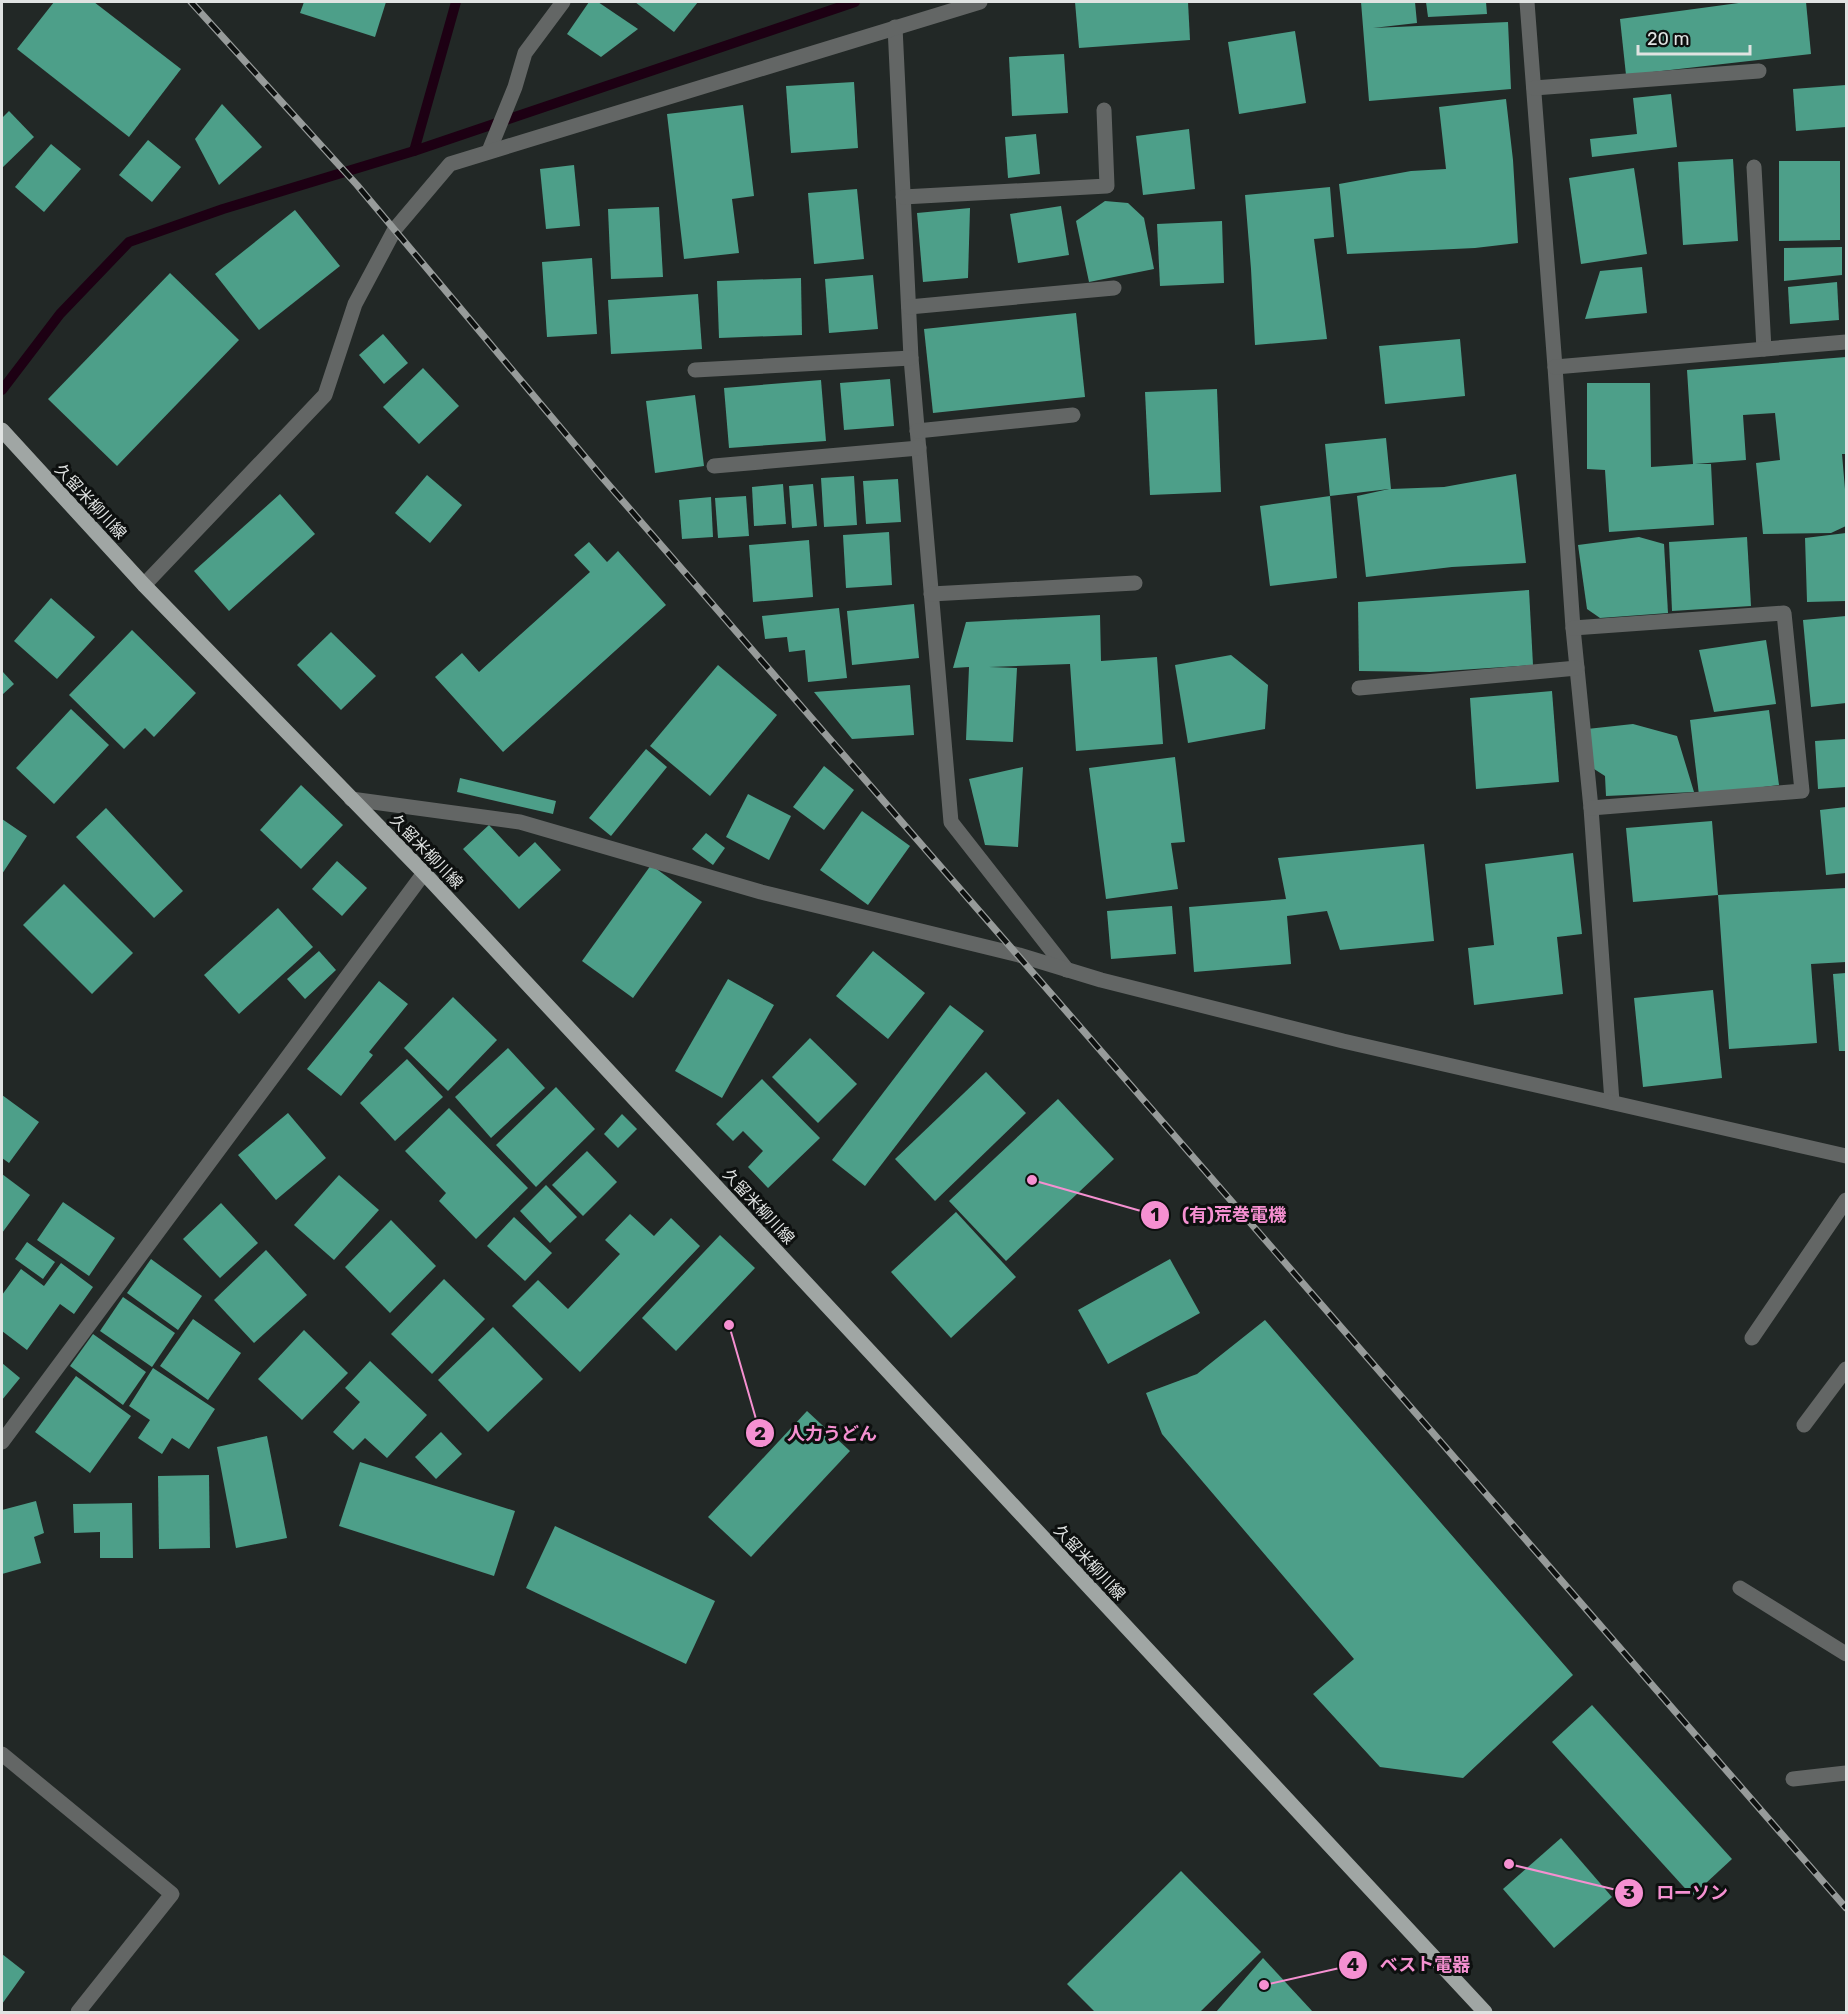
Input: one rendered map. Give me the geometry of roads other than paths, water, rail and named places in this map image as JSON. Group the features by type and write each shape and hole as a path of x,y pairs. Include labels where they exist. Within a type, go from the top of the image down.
{"main road":[{"name":"久留米柳川線","path":"2,430 144,585 424,873 1485,2013"}],"street":[{"path":"489,151 515,87 525,52 563,2"},
{"path":"144,585 325,395 355,304 395,229 450,164 980,2"},
{"path":"1527,2 1556,367 1573,628 1591,808 1612,1102"},
{"path":"895,27 911,358 951,822 1067,970"},
{"path":"1534,88 1759,71"},
{"path":"903,197 1107,186 1104,110"},
{"path":"1754,167 1764,349"},
{"path":"909,307 1114,288"},
{"path":"1556,367 1846,342"},
{"path":"695,370 911,358"},
{"path":"917,431 1073,415"},
{"path":"714,466 919,448"},
{"path":"931,594 1135,583"},
{"path":"1573,628 1784,613 1802,791 1591,808"},
{"path":"1359,688 1577,668"},
{"path":"351,799 520,822 761,892 1008,952 1067,970 1343,1041 1846,1156"},
{"path":"2,1442 424,873"},
{"path":"1752,1338 1846,1200"},
{"path":"1803,1425 1846,1369"},
{"path":"1740,1588 1846,1653"},
{"path":"2,1754 172,1894 78,2013"},
{"path":"1793,1779 1846,1773"}],"waterway":[{"path":"414,151 456,2"},
{"path":"2,390 60,314 129,242 223,209 414,151 855,2"}],"railway":[{"path":"191,2 357,185 601,476 1846,1908"}],"place":[{"name":"(有)荒巻電機","path":"1032,1180"},
{"name":"人力うどん","path":"729,1325"},
{"name":"ローソン","path":"1509,1864"},
{"name":"ベスト電器","path":"1264,1985"}]}
